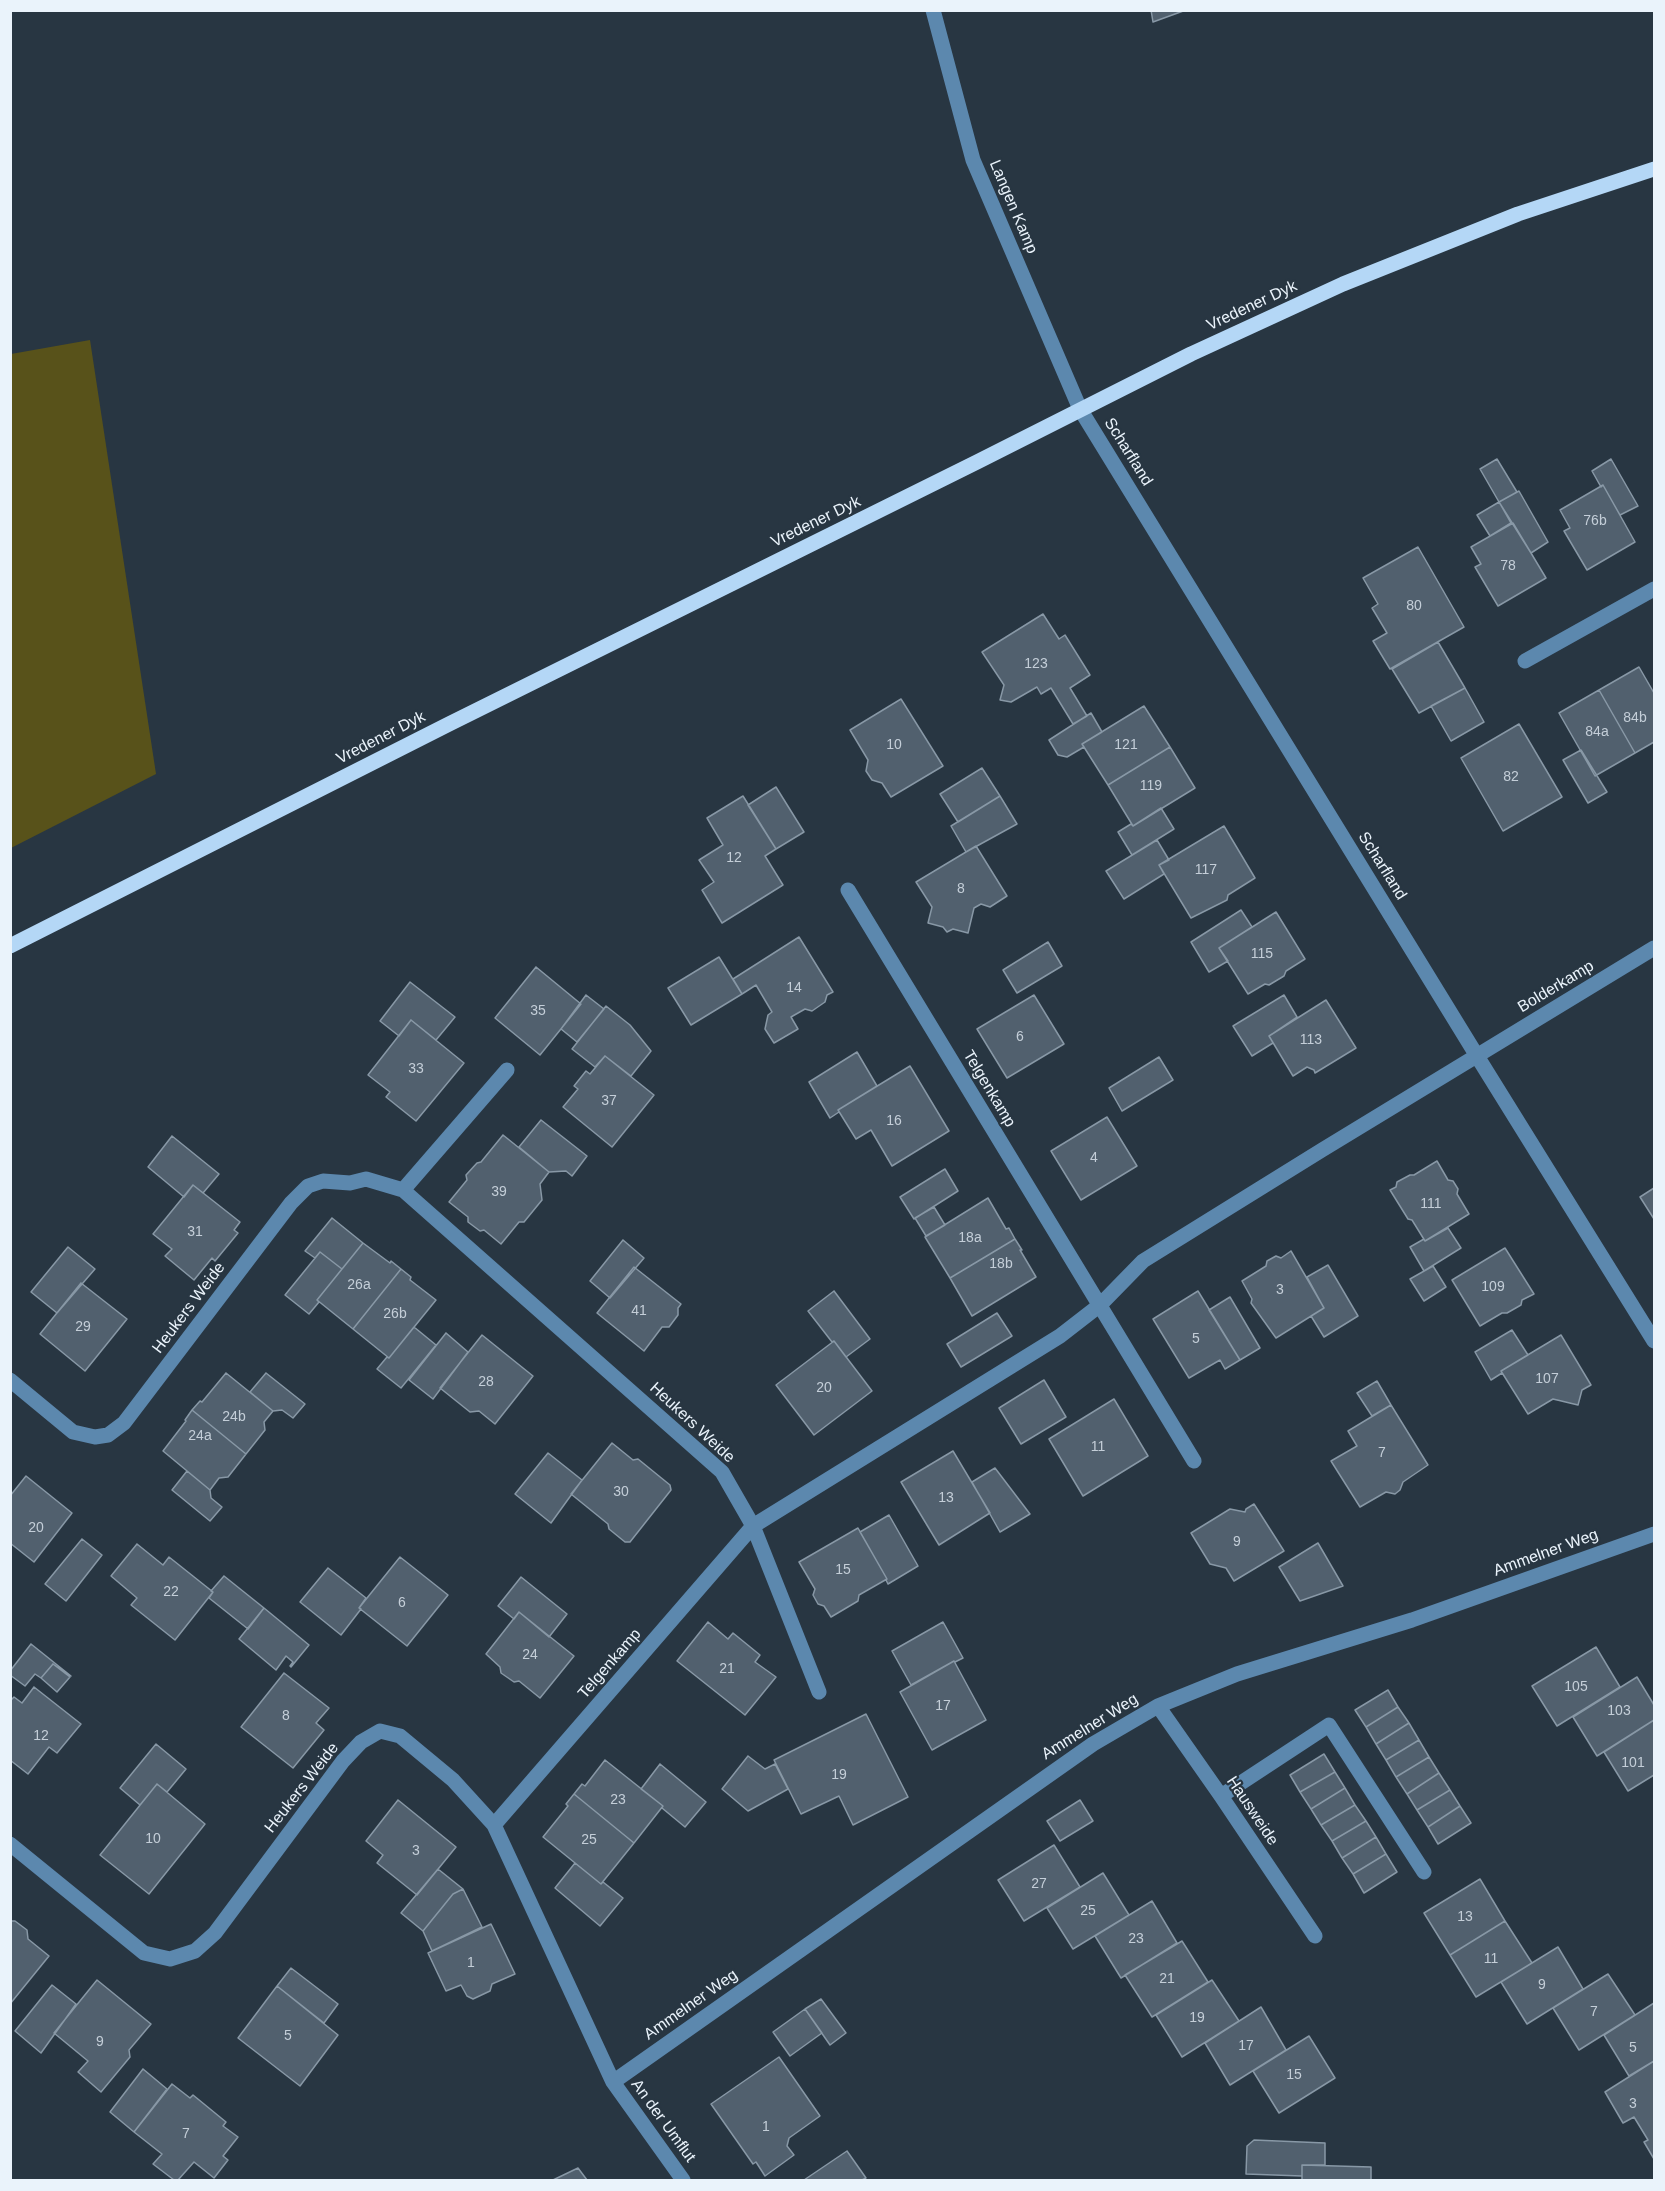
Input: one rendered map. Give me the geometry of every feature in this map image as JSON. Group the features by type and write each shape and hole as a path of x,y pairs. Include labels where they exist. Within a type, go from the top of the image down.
{"main road":[{"name":"Vredener Dyk","path":"10,946 1191,354 1342,284 1518,214 1654,169"}],"street":[{"name":"Langen Kamp","path":"933,10 973,160 1080,409"},
{"name":"Scharfland","path":"1080,409 1654,1341"},
{"path":"1525,661 1654,589"},
{"name":"Telgenkamp","path":"848,890 1194,1461"},
{"name":"Bolderkamp","path":"1477,1056 1654,948"},
{"name":"Telgenkamp","path":"494,1825 753,1526 1060,1336 1100,1305 1143,1261 1477,1056"},
{"path":"403,1190 507,1070"},
{"name":"Heukers Weide","path":"10,1380 73,1432 95,1437 108,1435 124,1423 291,1203 308,1186 323,1181 350,1184 366,1179 403,1190 722,1472 753,1526"},
{"path":"753,1526 819,1692"},
{"name":"Ammelner Weg","path":"613,2082 1093,1744 1158,1706 1237,1674 1412,1620 1654,1534"},
{"name":"Hausweide","path":"1158,1706 1315,1936"},
{"path":"1221,1796 1329,1725 1424,1872"},
{"name":"Heukers Weide","path":"10,1844 144,1953 170,1959 195,1951 214,1932 344,1761 361,1742 380,1731 400,1736 453,1780 494,1825 613,2082"},
{"name":"An der Umflut","path":"613,2082 683,2181"}],"shaded area":[{"path":"90,340 156,774 11,848 11,354"}],"building":[{"path":"1151,10 1186,10 1153,22"},
{"path":"1497,459 1517,492 1499,502 1480,469"},
{"path":"1611,459 1638,506 1620,515 1592,471"},
{"path":"1603,485 1635,542 1587,570 1564,531 1570,528 1560,510"},
{"path":"1519,491 1548,542 1531,553 1499,502"},
{"path":"1499,502 1511,523 1490,536 1477,515"},
{"path":"1513,523 1546,578 1498,606 1475,567 1481,564 1471,547"},
{"path":"1418,547 1464,627 1390,669 1373,641 1387,633 1372,608 1378,604 1363,578"},
{"path":"1043,614 1059,639 1065,635 1090,675 1070,688 1087,716 1073,724 1051,688 1041,694 1037,687 1011,702 1000,700 1004,685 982,652"},
{"path":"1438,642 1465,688 1419,713 1392,669"},
{"path":"1639,667 1654,693 1654,742 1635,753 1599,690"},
{"path":"1465,688 1484,722 1451,741 1431,706"},
{"path":"1599,690 1635,753 1595,776 1559,713"},
{"path":"901,699 943,766 891,797 882,783 872,780 866,771 868,760 850,730"},
{"path":"1144,706 1170,747 1108,785 1082,744"},
{"path":"1091,713 1102,732 1082,744 1084,747 1067,757 1058,755 1049,740"},
{"path":"1519,724 1562,797 1503,831 1461,758"},
{"path":"1170,747 1195,788 1133,826 1108,785"},
{"path":"1581,750 1607,792 1588,803 1563,760"},
{"path":"982,768 1000,796 958,822 940,794"},
{"path":"776,787 804,832 776,849 748,805"},
{"path":"743,796 776,849 765,856 783,885 722,923 702,890 714,882 699,860 723,845 707,818"},
{"path":"1000,796 1017,824 966,852 951,826"},
{"path":"1161,808 1174,829 1132,855 1118,832 1131,824 1133,826"},
{"path":"1224,826 1255,878 1228,895 1227,900 1191,918 1159,865"},
{"path":"1157,840 1169,860 1159,865 1164,874 1124,899 1106,871"},
{"path":"976,846 1007,896 990,907 981,904 974,908 968,933 953,929 947,932 943,927 928,923 932,907 916,882"},
{"path":"1241,910 1252,927 1219,948 1228,961 1209,972 1191,942"},
{"path":"1276,912 1305,959 1286,971 1284,976 1248,994 1219,948"},
{"path":"799,937 833,992 827,995 825,1002 812,1011 805,1009 791,1017 798,1029 774,1043 765,1029 768,1015 772,1012 756,985 742,994 733,979"},
{"path":"1048,942 1062,966 1017,993 1003,970"},
{"path":"719,957 742,994 691,1025 668,988"},
{"path":"536,967 581,1004 540,1055 495,1018"},
{"path":"410,982 455,1017 436,1040 411,1020 399,1036 380,1021"},
{"path":"586,995 604,1009 577,1042 561,1029"},
{"path":"1034,995 1064,1044 1007,1078 977,1029"},
{"path":"1284,995 1297,1017 1269,1036 1273,1043 1252,1056 1233,1026"},
{"path":"1326,1000 1356,1048 1315,1073 1307,1067 1293,1076 1269,1036"},
{"path":"606,1006 630,1025 651,1051 631,1076 605,1056 595,1067 572,1049"},
{"path":"411,1020 464,1063 416,1121 386,1097 390,1092 368,1075"},
{"path":"857,1052 877,1086 838,1110 839,1112 830,1118 809,1082"},
{"path":"605,1056 654,1095 612,1147 563,1107 578,1089 574,1086 586,1071 590,1074"},
{"path":"1159,1057 1173,1080 1122,1111 1109,1088"},
{"path":"910,1066 949,1131 892,1166 871,1130 856,1139 838,1110"},
{"path":"1107,1117 1137,1166 1081,1200 1051,1151"},
{"path":"541,1120 587,1156 572,1176 566,1171 549,1172 519,1147"},
{"path":"503,1135 549,1172 540,1184 542,1200 524,1222 519,1222 501,1244 484,1230 480,1231 468,1222 468,1217 449,1202 467,1180 466,1175 477,1163 481,1162"},
{"path":"172,1136 219,1174 203,1193 193,1185 184,1197 148,1167"},
{"path":"1437,1161 1448,1180 1453,1181 1458,1189 1457,1194 1469,1214 1425,1241 1390,1190 1396,1187 1397,1182"},
{"path":"945,1169 958,1191 914,1219 900,1197"},
{"path":"193,1185 240,1222 234,1230 238,1233 215,1261 212,1258 194,1280 165,1256 172,1249 153,1234"},
{"path":"1654,1188 1654,1219 1640,1197"},
{"path":"988,1198 1006,1229 1009,1228 1015,1239 950,1278 925,1237"},
{"path":"934,1207 945,1225 926,1236 915,1218"},
{"path":"332,1218 363,1243 342,1269 320,1252 315,1258 305,1251"},
{"path":"1448,1228 1461,1248 1424,1271 1410,1247"},
{"path":"1015,1239 1036,1277 972,1316 950,1278"},
{"path":"623,1240 644,1258 610,1298 590,1281"},
{"path":"363,1243 401,1269 353,1329 317,1300"},
{"path":"68,1247 95,1269 57,1313 31,1292"},
{"path":"1505,1248 1534,1294 1522,1300 1521,1305 1480,1326 1452,1280"},
{"path":"1291,1251 1324,1308 1276,1338 1251,1303 1252,1299 1242,1281 1266,1266 1267,1261 1276,1256 1281,1258"},
{"path":"320,1252 342,1269 317,1300 319,1302 309,1314 285,1295"},
{"path":"1328,1265 1358,1316 1324,1337 1311,1316 1324,1308 1307,1277"},
{"path":"1433,1266 1446,1287 1424,1301 1410,1279"},
{"path":"634,1267 681,1304 678,1308 678,1315 669,1327 662,1327 644,1351 597,1313"},
{"path":"401,1269 411,1277 410,1280 436,1300 389,1358 353,1329"},
{"path":"81,1283 127,1319 85,1371 40,1334"},
{"path":"834,1291 870,1339 846,1357 808,1311"},
{"path":"1198,1291 1240,1360 1225,1369 1220,1360 1189,1378 1153,1319"},
{"path":"1230,1297 1260,1348 1240,1360 1209,1310"},
{"path":"997,1313 1012,1336 961,1367 947,1344"},
{"path":"414,1327 436,1345 401,1388 377,1369"},
{"path":"1512,1330 1528,1355 1501,1371 1502,1373 1491,1380 1475,1352"},
{"path":"446,1333 468,1352 433,1399 409,1380"},
{"path":"482,1335 533,1376 495,1424 479,1411 470,1412 440,1388"},
{"path":"1561,1335 1591,1385 1582,1390 1578,1405 1553,1399 1528,1414 1501,1371"},
{"path":"834,1341 872,1391 814,1435 776,1385"},
{"path":"226,1373 273,1411 264,1422 265,1430 246,1454 192,1410 200,1401 202,1402"},
{"path":"266,1373 305,1404 293,1418 282,1410 273,1411 250,1392"},
{"path":"1044,1380 1066,1417 1021,1444 999,1408"},
{"path":"1377,1381 1391,1405 1372,1416 1357,1393"},
{"path":"1114,1399 1148,1456 1083,1496 1049,1439"},
{"path":"1391,1405 1428,1465 1403,1482 1400,1490 1395,1494 1386,1492 1360,1507 1331,1461 1357,1446 1348,1431"},
{"path":"192,1410 246,1454 228,1477 219,1478 210,1490 163,1451"},
{"path":"612,1443 633,1460 638,1459 670,1485 671,1490 630,1542 625,1542 609,1529 608,1524 571,1494"},
{"path":"953,1451 990,1513 939,1545 901,1482"},
{"path":"548,1453 582,1480 551,1523 515,1494"},
{"path":"995,1468 1030,1514 1000,1532 972,1482"},
{"path":"187,1471 210,1490 211,1498 222,1507 210,1521 172,1490"},
{"path":"26,1476 72,1513 34,1562 10,1543 10,1496"},
{"path":"1254,1504 1284,1551 1234,1581 1226,1568 1210,1564 1191,1533 1230,1509 1245,1512"},
{"path":"889,1515 918,1566 888,1584 860,1532"},
{"path":"858,1528 887,1579 859,1595 858,1601 831,1617 824,1606 818,1604 813,1595 815,1589 799,1562"},
{"path":"82,1539 102,1555 66,1601 45,1584"},
{"path":"1318,1543 1343,1586 1300,1601 1279,1567"},
{"path":"137,1544 163,1565 169,1557 213,1592 175,1640 131,1605 137,1598 111,1576"},
{"path":"400,1557 448,1595 407,1646 359,1608"},
{"path":"328,1568 366,1598 359,1608 361,1609 341,1635 300,1602"},
{"path":"224,1576 264,1608 248,1629 209,1598 213,1592 211,1591"},
{"path":"521,1577 567,1614 549,1637 519,1612 514,1619 498,1606"},
{"path":"264,1608 309,1645 291,1667 293,1662 286,1656 276,1670 239,1639"},
{"path":"519,1612 574,1656 540,1698 519,1681 514,1682 501,1673 500,1667 486,1654"},
{"path":"708,1622 728,1639 733,1633 760,1655 755,1662 776,1677 745,1715 677,1661"},
{"path":"943,1622 963,1658 911,1685 892,1651"},
{"path":"31,1644 71,1676 53,1664 41,1678 35,1674 25,1686 10,1675 10,1671"},
{"path":"1596,1647 1620,1687 1557,1726 1532,1686"},
{"path":"954,1661 986,1720 932,1750 900,1692"},
{"path":"53,1664 70,1677 57,1692 41,1678"},
{"path":"284,1673 329,1708 316,1723 324,1730 293,1768 241,1727"},
{"path":"1637,1677 1654,1705 1654,1720 1597,1756 1573,1717"},
{"path":"34,1687 81,1724 57,1753 49,1747 28,1774 10,1760 10,1701 14,1697 22,1703"},
{"path":"1388,1690 1398,1707 1366,1727 1355,1710"},
{"path":"1398,1707 1409,1723 1376,1744 1366,1727"},
{"path":"866,1714 908,1797 853,1825 839,1796 801,1814 774,1760"},
{"path":"1654,1720 1654,1775 1628,1791 1604,1752"},
{"path":"1409,1723 1419,1740 1386,1760 1376,1744"},
{"path":"1419,1740 1429,1757 1396,1777 1386,1760"},
{"path":"156,1744 186,1769 167,1792 157,1784 140,1805 120,1788"},
{"path":"1324,1754 1335,1772 1300,1792 1290,1775"},
{"path":"748,1756 765,1769 775,1764 788,1789 748,1811 722,1789"},
{"path":"1429,1757 1439,1773 1407,1794 1396,1777"},
{"path":"605,1760 663,1806 634,1843 574,1794 582,1784 585,1786"},
{"path":"660,1764 706,1802 685,1827 641,1789"},
{"path":"1335,1772 1345,1788 1311,1809 1300,1792"},
{"path":"1439,1773 1450,1790 1417,1810 1407,1794"},
{"path":"157,1784 205,1824 149,1894 100,1855"},
{"path":"1345,1788 1355,1805 1321,1825 1311,1809"},
{"path":"1450,1790 1460,1806 1428,1827 1417,1810"},
{"path":"574,1794 634,1843 601,1884 543,1837 568,1806 566,1804"},
{"path":"398,1800 456,1847 417,1895 377,1863 383,1855 366,1841"},
{"path":"1080,1800 1093,1821 1060,1841 1047,1821"},
{"path":"1355,1805 1366,1821 1332,1841 1321,1825"},
{"path":"1460,1806 1471,1823 1438,1844 1428,1827"},
{"path":"1366,1821 1376,1837 1342,1858 1332,1841"},
{"path":"1376,1837 1386,1854 1353,1874 1342,1858"},
{"path":"1054,1845 1080,1887 1024,1921 998,1880"},
{"path":"1386,1854 1397,1872 1364,1893 1353,1874"},
{"path":"575,1863 623,1898 600,1926 555,1888"},
{"path":"438,1869 463,1889 453,1894 423,1931 401,1913"},
{"path":"1103,1873 1129,1915 1073,1949 1047,1908"},
{"path":"1480,1879 1505,1921 1450,1955 1424,1913"},
{"path":"463,1889 482,1927 432,1951 423,1931 453,1894"},
{"path":"1152,1901 1177,1943 1121,1978 1095,1936"},
{"path":"10,1921 15,1921 27,1930 28,1939 49,1956 10,2004"},
{"path":"1505,1921 1532,1963 1476,1997 1450,1955"},
{"path":"491,1924 515,1974 492,1984 490,1991 473,1999 467,1996 461,1985 446,1991 428,1953"},
{"path":"1182,1941 1208,1982 1152,2017 1125,1975"},
{"path":"1558,1947 1583,1989 1527,2024 1501,1982"},
{"path":"291,1968 338,2004 324,2023 277,1986"},
{"path":"1608,1974 1635,2015 1579,2050 1553,2008"},
{"path":"97,1980 151,2024 129,2050 130,2057 101,2092 78,2072 88,2061 54,2033"},
{"path":"1212,1980 1239,2021 1182,2057 1156,2015"},
{"path":"52,1985 76,2004 41,2053 15,2031"},
{"path":"277,1986 338,2035 300,2086 238,2038"},
{"path":"821,1999 846,2033 830,2045 805,2009"},
{"path":"1654,2003 1654,2061 1629,2076 1604,2035"},
{"path":"1261,2007 1286,2050 1230,2085 1205,2043"},
{"path":"805,2009 822,2033 790,2056 773,2032"},
{"path":"1309,2036 1335,2078 1279,2113 1253,2071"},
{"path":"779,2057 820,2116 789,2138 787,2146 794,2155 765,2176 756,2162 753,2164 711,2104"},
{"path":"1654,2061 1654,2159 1644,2142 1648,2140 1634,2117 1623,2123 1605,2092"},
{"path":"143,2069 167,2089 134,2132 110,2112"},
{"path":"172,2084 190,2098 193,2095 226,2122 223,2126 238,2137 223,2156 228,2160 214,2178 194,2162 178,2180 174,2180 153,2164 162,2154 134,2132"},
{"path":"1254,2140 1325,2143 1325,2165 1302,2165 1302,2176 1246,2174 1247,2146"},
{"path":"847,2151 866,2178 862,2180 804,2180"},
{"path":"1302,2165 1371,2167 1371,2180 1302,2180"},
{"path":"578,2168 587,2180 553,2180"}]}
